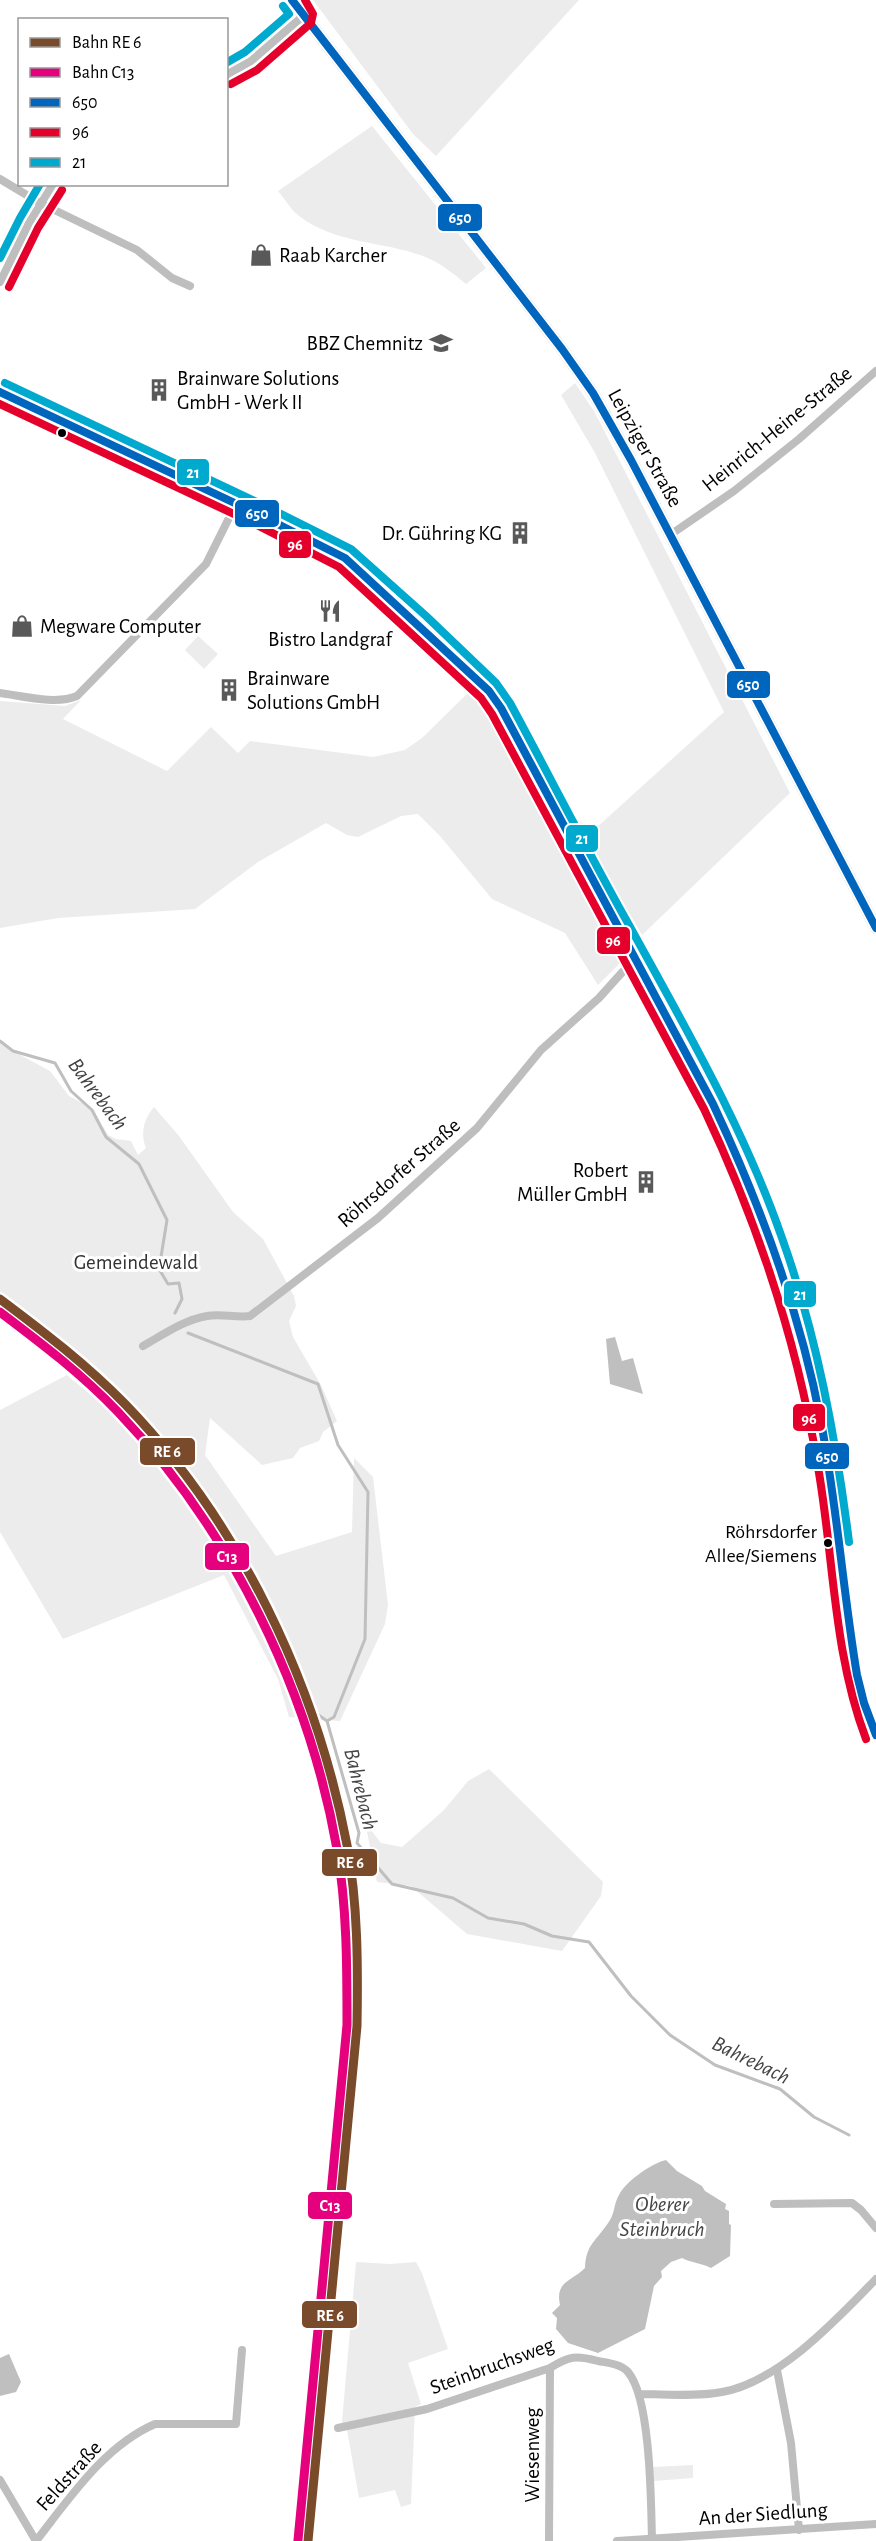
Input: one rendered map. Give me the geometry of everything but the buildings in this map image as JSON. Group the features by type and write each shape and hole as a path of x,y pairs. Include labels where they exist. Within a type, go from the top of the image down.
{"main road":[{"name":"Leipziger Straße","path":"292,0 477,237 593,393 876,928"}],"street":[{"path":"228,74 251,61 303,16"},
{"path":"0,179 40,203 137,250 172,278 190,286"},
{"path":"0,282 40,203 52,186"},
{"name":"Heinrich-Heine-Straße","path":"670,535 743,484 799,439 876,371"},
{"path":"0,392 236,504 352,563 489,691 501,708 732,1142 780,1264 803,1341 818,1406 829,1468 855,1665 864,1703 876,1735"},
{"path":"0,693 58,699 70,699 77,696 206,564 236,504"},
{"name":"Röhrsdorfer Straße","path":"143,1346 185,1321 210,1315 234,1318 249,1316 378,1218 477,1128 541,1050 599,998 635,958"},
{"path":"774,2204 852,2203 876,2228"},
{"path":"639,2394 722,2392 777,2370 842,2313 876,2279"},
{"name":"Feldstraße","path":"36,2541 96,2467 145,2429 155,2424 236,2424 242,2350"},
{"name":"Steinbruchsweg","path":"338,2428 427,2409 550,2368 565,2358 580,2356 618,2366 627,2371 639,2394 650,2467 652,2540"},
{"name":"Wiesenweg","path":"549,2541 550,2368"},
{"path":"777,2370 791,2443 799,2530"},
{"path":"0,2480 36,2541"},
{"name":"An der Siedlung","path":"616,2541 876,2524"}],"green space":[{"path":"313,0 579,0 436,156 413,134"},
{"path":"372,126 486,268 466,284 451,272 423,256 344,237 313,225 296,214 278,191"},
{"path":"575,383 594,411 790,793 642,935 585,838 724,712 595,453 561,395"},
{"path":"198,636 218,654 204,669 185,650"},
{"path":"474,687 493,709 625,958 598,985 565,933 492,899 440,836 418,814 401,816 358,837 347,835 326,823 258,862 195,909 58,918 0,928 0,701 65,706 81,700 63,719 167,771 211,727 238,753 250,741 373,757 405,750 422,738"},
{"name":"Gemeindewald","path":"0,1041 13,1051 50,1071 69,1096 92,1108 108,1135 116,1139 131,1141 138,1155 146,1148 143,1137 144,1126 154,1107 179,1136 233,1212 263,1239 294,1296 296,1306 289,1321 293,1337 321,1385 337,1421 323,1432 319,1441 300,1448 293,1458 262,1465 210,1418 205,1455 276,1556 352,1532 354,1458 373,1477 388,1605 385,1624 340,1721 289,1717 278,1679 224,1575 63,1639 0,1532 0,1410 67,1375 130,1428 167,1475 185,1465 138,1408 90,1361 0,1294"},
{"path":"489,1769 603,1882 601,1896 562,1951 467,1934 411,1886 377,1882 365,1822 381,1843 402,1847 444,1810 468,1781"},
{"path":"356,2262 390,2264 416,2262 422,2273 448,2349 408,2363 421,2404 415,2407 411,2504 401,2507 395,2490 359,2498 347,2430 342,2422"},
{"path":"693,2465 693,2478 654,2481 653,2467"}],"water":[{"path":"615,1337 622,1361 633,1358 643,1394 610,1384 606,1339"},
{"name":"Oberer Steinbruch","path":"666,2160 677,2171 726,2204 725,2209 729,2211 729,2224 731,2225 730,2256 711,2268 682,2258 671,2262 661,2271 662,2277 654,2286 645,2329 598,2353 568,2343 556,2329 557,2318 552,2313 560,2305 559,2297 562,2286 585,2268 590,2247 610,2220 622,2190 640,2173"},
{"path":"9,2354 21,2382 16,2392 0,2396 0,2358"}],"waterway":[{"name":"Bahrebach","path":"0,1041 13,1051 55,1063 71,1091 92,1110 106,1137 139,1164 167,1220 159,1269 168,1284 179,1283 182,1299 175,1313"},
{"name":"Bahrebach","path":"188,1333 318,1384 338,1445 368,1492 365,1639 334,1717 327,1721 359,1833 357,1843 392,1884 453,1898 488,1918 524,1924 552,1936 589,1942 631,1996 670,2035 715,2065 780,2089 814,2117 849,2135"},
{"path":"317,1714 327,1721"},
{"path":"308,1730 313,1750"}],"transit line":[{"name":"650","path":"292,0 562,349 593,393 631,460 876,928"},
{"name":"96","path":"231,84 257,70 311,23 313,14 305,0"},
{"name":"21","path":"228,62 245,52 289,14 283,6"},
{"name":"21","path":"0,258 39,186"},
{"name":"96","path":"9,287 38,228 62,190"},
{"name":"21","path":"5,383 351,549 496,683 510,703 692,1040 732,1118 767,1197 794,1275 815,1350 838,1465 849,1542"},
{"name":"650","path":"0,392 258,514 345,558 489,691 501,708 713,1104 763,1220 802,1340 821,1422 857,1675 876,1735"},
{"name":"96","path":"0,404 253,523 339,567 481,698 492,714 704,1109 742,1195 773,1284 799,1374 818,1467 847,1673 866,1739"},
{"path":"0,1299 65,1349 111,1390 166,1450 204,1500 238,1553 268,1608 315,1724 333,1784 351,1867 357,1958 357,2026 308,2541"}],"rail line":[{"name":"C13","path":"0,1312 61,1359 104,1398 158,1458 196,1507 229,1559 259,1614 285,1671 307,1730 324,1789 337,1849 343,1893 347,2025 298,2540"}],"place":[{"name":"Raab Karcher","path":"261,255"},
{"name":"BBZ Chemnitz","path":"441,343"},
{"name":"Brainware Solutions GmbH - Werk II","path":"159,390"},
{"name":"Dr. Gühring KG","path":"520,533"},
{"name":"Bistro Landgraf","path":"330,611"},
{"name":"Megware Computer","path":"22,626"},
{"name":"Brainware Solutions GmbH","path":"229,690"},
{"name":"Robert Müller GmbH","path":"646,1182"},
{"name":"Röhrsdorfer Allee/Siemens","path":"828,1543"}]}
